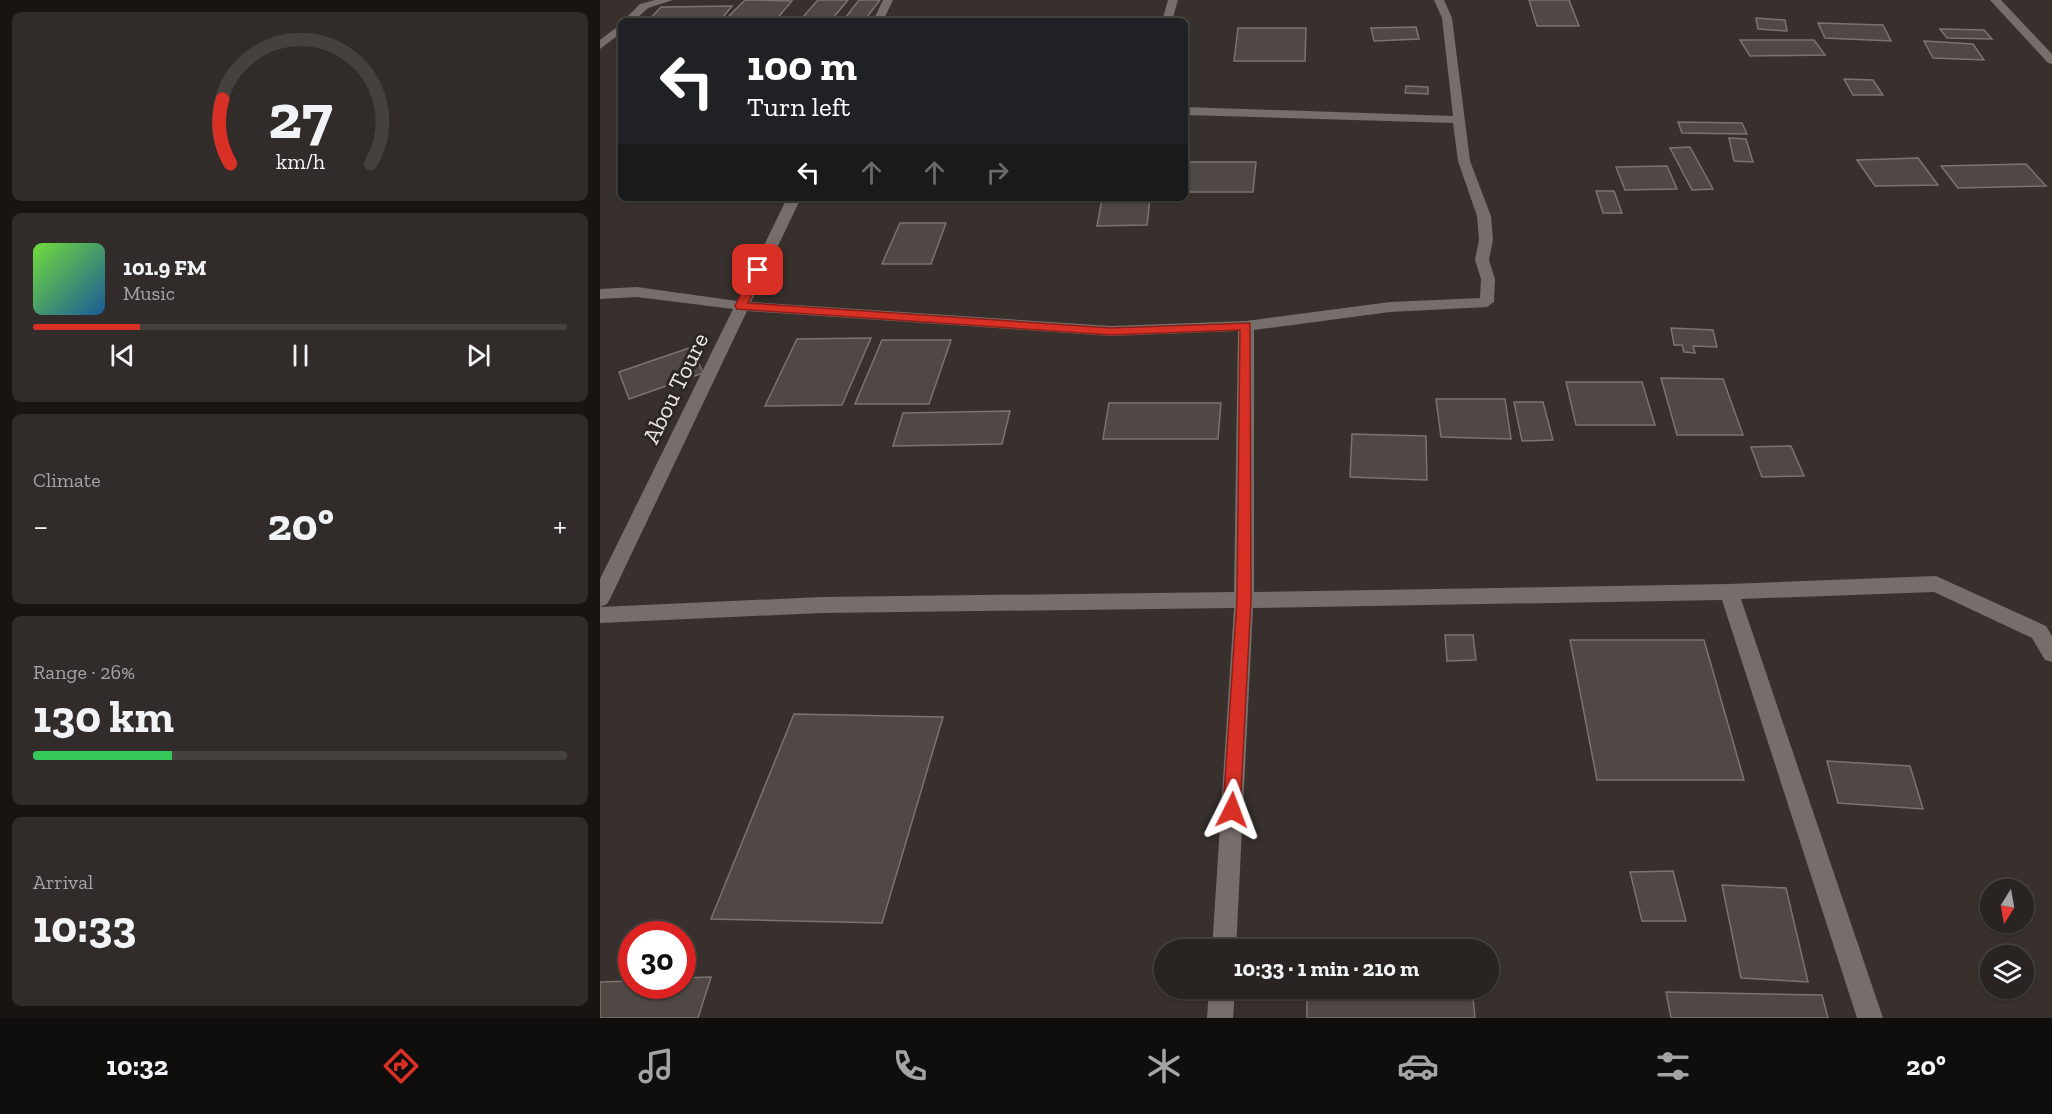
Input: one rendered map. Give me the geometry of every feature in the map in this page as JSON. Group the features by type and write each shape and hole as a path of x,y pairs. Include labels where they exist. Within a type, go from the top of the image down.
{"street":[{"path":"631,18 644,6 668,0"},
{"path":"879,18 888,0"},
{"path":"1168,18 1173,0"},
{"path":"600,294 637,292 741,306 1111,332 1246,326 1390,307 1487,302 1488,279 1482,260 1486,240 1484,216 1464,161 1447,18 1439,0"},
{"path":"1995,0 2052,61"},
{"path":"600,46 618,30"},
{"path":"1188,111 1460,120"},
{"name":"Abou Toure","path":"600,599 793,201"},
{"path":"1225,939 1244,600 1246,326"},
{"path":"600,615 822,604 1729,592 1936,584 2039,632 2052,654"},
{"path":"1729,592 1870,1018"},
{"path":"1220,1018 1221,999"}],"building":[{"path":"745,0 792,1 778,18 727,18"},
{"path":"818,0 848,0 833,18 802,18"},
{"path":"859,0 880,0 867,17 846,17"},
{"path":"1529,0 1569,0 1579,26 1537,26"},
{"path":"732,6 722,18 651,18 661,7"},
{"path":"1756,18 1785,20 1787,31 1758,29"},
{"path":"1818,23 1883,25 1891,41 1825,38"},
{"path":"1416,27 1419,39 1374,41 1371,28"},
{"path":"1238,28 1306,28 1305,61 1234,61"},
{"path":"1940,29 1984,30 1992,39 1947,38"},
{"path":"1740,40 1814,40 1825,55 1750,56"},
{"path":"1924,41 1973,44 1984,60 1933,58"},
{"path":"1844,79 1873,80 1883,95 1853,95"},
{"path":"1406,86 1428,87 1428,94 1405,93"},
{"path":"1678,122 1742,123 1747,134 1682,133"},
{"path":"1729,138 1746,139 1753,162 1734,161"},
{"path":"1690,147 1713,189 1692,190 1670,148"},
{"path":"1918,158 1938,185 1875,186 1857,160"},
{"path":"1188,162 1256,162 1253,192 1188,192"},
{"path":"2026,164 2046,186 1958,188 1941,166"},
{"path":"1667,166 1677,189 1625,190 1616,167"},
{"path":"1596,191 1614,191 1622,213 1603,213"},
{"path":"1102,201 1150,201 1147,225 1097,226"},
{"path":"900,223 946,223 931,264 882,264"},
{"path":"1671,328 1713,330 1717,347 1693,346 1695,353 1684,352 1682,345 1674,345"},
{"path":"871,338 842,405 765,406 797,339"},
{"path":"882,340 951,340 929,404 855,404"},
{"path":"692,347 703,373 629,399 619,372"},
{"path":"1661,378 1723,379 1743,435 1677,435"},
{"path":"1566,382 1642,382 1655,425 1576,425"},
{"path":"1436,399 1505,399 1511,439 1441,437"},
{"path":"1514,402 1543,402 1553,440 1522,441"},
{"path":"1109,403 1221,403 1218,439 1103,439"},
{"path":"1010,411 1002,444 893,446 903,413"},
{"path":"1352,434 1426,436 1427,480 1350,477"},
{"path":"1791,446 1804,476 1762,477 1751,447"},
{"path":"1445,635 1473,635 1476,660 1447,661"},
{"path":"1570,640 1704,640 1744,780 1597,780"},
{"path":"794,714 943,717 882,923 711,919"},
{"path":"1827,761 1910,766 1923,809 1838,803"},
{"path":"1673,871 1686,921 1642,921 1630,872"},
{"path":"1722,885 1786,888 1808,982 1741,978"},
{"path":"711,977 698,1018 600,1018 600,982 618,981 618,999 696,999 696,978"},
{"path":"1666,992 1822,995 1828,1018 1671,1018"},
{"path":"1307,999 1473,999 1475,1018 1307,1018"}],"route":[{"path":"758,270 741,306 1111,332 1246,326 1244,600 1232,810"}]}
